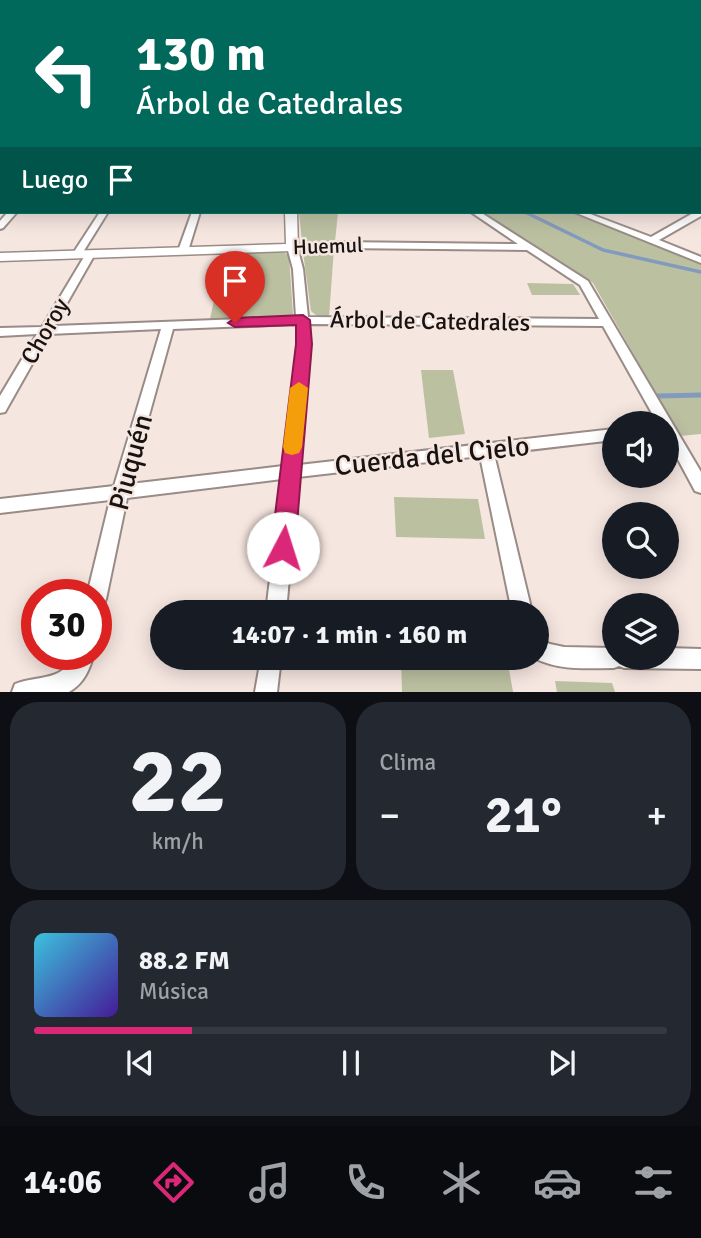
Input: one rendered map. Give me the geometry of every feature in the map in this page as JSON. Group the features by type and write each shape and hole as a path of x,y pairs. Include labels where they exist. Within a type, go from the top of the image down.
{"street":[{"name":"Choroy","path":"0,408 46,330 103,214"},
{"path":"183,251 195,214"},
{"path":"277,600 304,344 298,269 292,247 291,214"},
{"path":"478,214 584,283 658,411"},
{"path":"583,214 701,260"},
{"path":"652,241 698,214"},
{"name":"Huemul","path":"0,257 337,245 529,247"},
{"name":"Árbol de Catedrales","path":"0,332 303,320 608,323"},
{"name":"Piuquén","path":"100,579 120,492 169,325"},
{"name":"Cuerda del Cielo","path":"0,506 602,436"},
{"path":"679,447 701,486"},
{"path":"486,450 520,600"},
{"path":"549,653 560,657 602,658"},
{"path":"679,659 701,659"},
{"path":"23,692 56,687 74,678 77,670"},
{"path":"267,692 270,670"}],"green space":[{"path":"299,214 338,214 335,242 302,243"},
{"path":"484,214 577,214 701,263 701,434 680,436 679,411 666,411 593,283"},
{"path":"334,248 329,317 317,316 311,311 303,252"},
{"path":"282,252 289,255 293,315 210,319 224,254"},
{"path":"527,283 573,284 580,295 532,295"},
{"path":"421,370 453,370 465,434 429,438"},
{"path":"394,497 478,499 485,539 396,537"},
{"path":"401,670 509,670 513,692 402,692"},
{"path":"555,681 612,683 615,692 557,692"}],"waterway":[{"path":"529,214 603,250 701,272"},
{"path":"658,396 701,395"}],"slow traffic":[{"path":"292,447 299,388"}],"route":[{"path":"235,323 303,320 304,344 283,548"}]}
